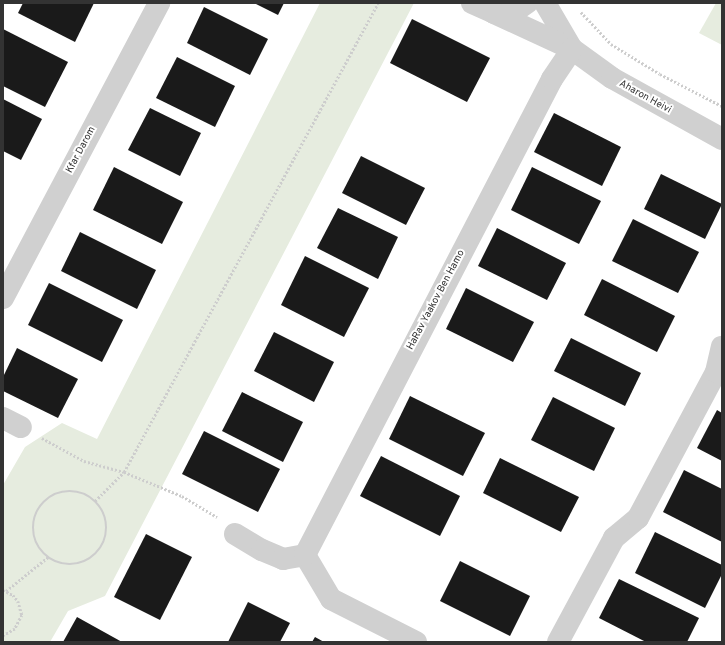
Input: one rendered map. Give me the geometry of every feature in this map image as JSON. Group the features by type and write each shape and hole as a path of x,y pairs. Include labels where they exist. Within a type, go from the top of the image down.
{"street":[{"name":"Kfar Darom","path":"3,298 159,3"},
{"name":"Aharon Heivi","path":"472,3 572,49 612,78 722,139"},
{"path":"494,13 514,12 527,3"},
{"name":"Aharon Heivi","path":"545,3 572,49"},
{"name":"HaRav Yaakov Ben Hamo","path":"305,555 552,78 572,49"},
{"path":"558,642 614,538 638,518 716,372 722,347"},
{"path":"235,534 262,550 283,559 305,555 331,599 416,642"}],"path":[{"path":"95,501 124,472 378,3"},
{"path":"578,8 611,44 660,74 722,106"},
{"path":"12,423 84,461 124,472 182,496 220,519 235,534"},
{"path":"72,491 84,494 95,501 106,520 103,544 97,553 76,564 65,564 48,557 37,543 33,531 34,519 48,498 72,491"},
{"path":"3,636 15,629 22,616 18,601 5,590 48,557"}],"shaded area":[{"path":"320,3 414,3 105,596 68,611 50,642 3,642 3,485 25,447 62,423 97,439"},
{"path":"716,3 722,3 722,45 699,33"}],"building":[{"path":"23,3 94,3 75,42 18,13"},
{"path":"254,3 284,3 278,15"},
{"path":"204,7 268,39 250,75 187,43"},
{"path":"412,19 490,58 467,102 390,63"},
{"path":"3,29 68,62 45,107 3,86"},
{"path":"177,57 235,86 215,127 156,98"},
{"path":"3,99 42,119 21,160 3,151"},
{"path":"150,108 201,133 180,176 128,150"},
{"path":"554,113 621,147 602,186 534,152"},
{"path":"361,156 425,188 406,225 342,193"},
{"path":"114,167 183,202 162,244 93,210"},
{"path":"532,167 601,201 579,244 511,210"},
{"path":"661,174 722,204 705,239 644,209"},
{"path":"338,208 398,237 378,279 317,248"},
{"path":"633,219 699,252 678,293 612,261"},
{"path":"497,228 566,263 547,300 478,266"},
{"path":"80,232 156,270 137,309 61,271"},
{"path":"305,256 369,288 344,337 281,305"},
{"path":"602,279 675,316 657,352 584,315"},
{"path":"49,283 123,320 102,362 28,325"},
{"path":"466,288 534,322 513,362 446,329"},
{"path":"274,332 334,362 314,402 254,371"},
{"path":"571,338 641,373 625,406 554,371"},
{"path":"17,348 78,379 58,418 3,391 3,377"},
{"path":"242,392 303,422 283,462 222,431"},
{"path":"410,396 485,433 463,476 389,439"},
{"path":"553,397 615,428 594,471 531,440"},
{"path":"717,410 722,413 722,461 697,448"},
{"path":"204,431 280,469 258,512 182,474"},
{"path":"381,456 460,496 440,536 360,496"},
{"path":"500,458 579,497 561,532 483,493"},
{"path":"684,470 722,489 722,542 663,512"},
{"path":"655,532 722,565 722,574 705,608 635,573"},
{"path":"146,534 192,557 160,620 114,597"},
{"path":"460,561 530,596 510,636 440,601"},
{"path":"619,579 699,618 687,642 646,642 599,618"},
{"path":"248,602 290,623 280,642 228,642"},
{"path":"77,617 122,642 63,642"},
{"path":"315,637 324,642 312,642"}]}
